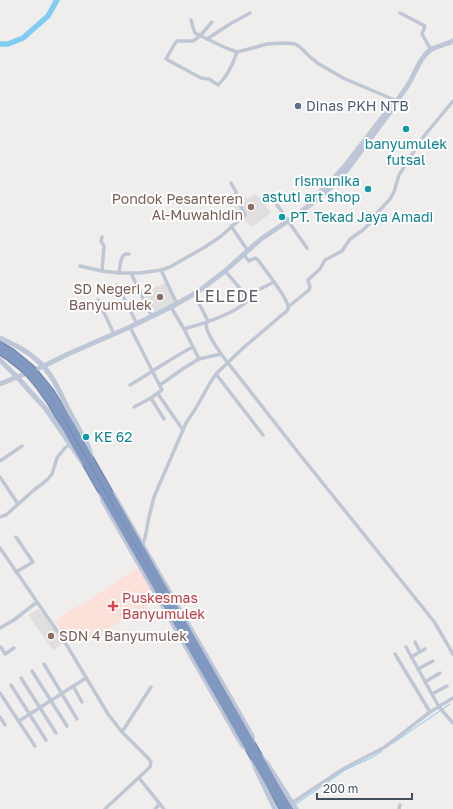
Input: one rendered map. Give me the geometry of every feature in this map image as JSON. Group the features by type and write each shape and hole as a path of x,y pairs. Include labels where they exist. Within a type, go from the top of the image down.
{"highway":[{"path":"0,345 13,353 45,384 54,396 92,462 103,488 255,755 291,807"},
{"path":"0,352 29,370 49,400 87,468 103,488"}],"street":[{"path":"207,39 250,13"},
{"path":"400,13 425,26 422,34 431,50"},
{"path":"191,20 194,30 200,36 237,52 249,50 266,44 295,44 319,64 343,78 397,101"},
{"path":"212,22 200,36 193,41 177,41 166,59 201,78 208,78 218,85 232,67 237,52"},
{"path":"0,384 137,324 177,304 194,294 226,271 262,239 310,205 318,194 337,179 393,102 397,101 405,90 423,58 431,50 453,41"},
{"path":"143,544 146,538 154,497 189,418 216,374 242,349 283,314 288,307 309,290 310,287 308,280 320,269 325,260 342,251 350,239 363,230 372,221 394,192 399,175 424,136 453,101"},
{"path":"80,266 119,273 150,272 170,267 220,237 245,214 236,196 232,183"},
{"path":"277,205 307,248"},
{"path":"231,226 248,251"},
{"path":"102,237 104,246 102,271"},
{"path":"119,273 123,256 125,254 129,254"},
{"path":"244,255 249,260 254,258 257,259 282,294 288,307"},
{"path":"161,270 177,304"},
{"path":"184,329 230,312 243,305 246,301 226,271"},
{"path":"131,273 152,316"},
{"path":"244,297 274,282"},
{"path":"117,284 137,324"},
{"path":"194,294 208,321 206,324 207,330 221,354 435,623 453,654"},
{"path":"98,300 114,334"},
{"path":"171,307 199,359"},
{"path":"130,327 162,390 158,394 134,407"},
{"path":"0,338 23,349 44,366 60,391 89,448 92,462"},
{"path":"130,385 193,347"},
{"path":"160,385 199,359 221,354"},
{"path":"0,360 46,409 87,468"},
{"path":"216,374 263,435"},
{"path":"158,394 183,430"},
{"path":"151,398 164,419"},
{"path":"0,516 6,514 47,480 52,474 57,458 70,444"},
{"path":"0,461 22,446"},
{"path":"0,477 18,504"},
{"path":"103,488 113,494 119,502 143,544 251,734 251,748 243,746 167,614 103,501 103,488"},
{"path":"16,537 33,562 16,572"},
{"path":"0,548 66,644 108,714 122,732 151,762 151,766 105,809"},
{"path":"0,628 14,620 37,602"},
{"path":"415,642 420,652"},
{"path":"0,647 5,654 14,648"},
{"path":"406,647 439,707 453,723"},
{"path":"411,657 426,649"},
{"path":"396,654 430,712"},
{"path":"418,670 433,661"},
{"path":"44,664 77,719"},
{"path":"32,671 67,726"},
{"path":"425,682 440,673"},
{"path":"21,678 56,733"},
{"path":"19,721 86,678"},
{"path":"11,685 46,740"},
{"path":"73,686 82,702"},
{"path":"432,694 447,686"},
{"path":"122,732 151,687"},
{"path":"0,692 34,746"},
{"path":"291,807 343,769 385,747 430,712 452,701"},
{"path":"0,716 6,725"},
{"path":"255,755 256,769 275,809"},
{"path":"139,778 164,809"},
{"path":"155,809 160,804"}],"shaded area":[{"name":"Pondok Pesanteren Al-Muwahidin","path":"255,194 261,199 271,213 252,227 236,211 233,204 245,196 247,199"},
{"name":"SD Negeri 2 Banyumulek","path":"167,282 177,302 152,313 143,293"},
{"name":"Puskesmas Banyumulek","path":"138,567 152,590 144,595 148,610 124,620 87,640 84,635 70,645 55,621"},
{"name":"SDN 4 Banyumulek","path":"39,609 41,612 42,611 64,643 53,650 28,615"}],"waterway":[{"path":"0,44 8,44 23,38 48,16 57,0"},
{"path":"393,743 450,704"},
{"path":"296,804 345,770 371,758 382,751"}],"place":[{"name":"Dinas PKH NTB","path":"298,106"},
{"name":"banyumulek futsal","path":"406,129"},
{"name":"rismunika astuti art shop","path":"368,189"},
{"name":"Pondok Pesanteren Al-Muwahidin","path":"251,207"},
{"name":"PT. Tekad Jaya Amadi","path":"282,217"},
{"name":"SD Negeri 2 Banyumulek","path":"160,297"},
{"name":"KE 62","path":"86,437"},
{"name":"Puskesmas Banyumulek","path":"113,606"},
{"name":"SDN 4 Banyumulek","path":"51,636"}],"district":[{"name":"LELEDE","path":"227,296"}]}
